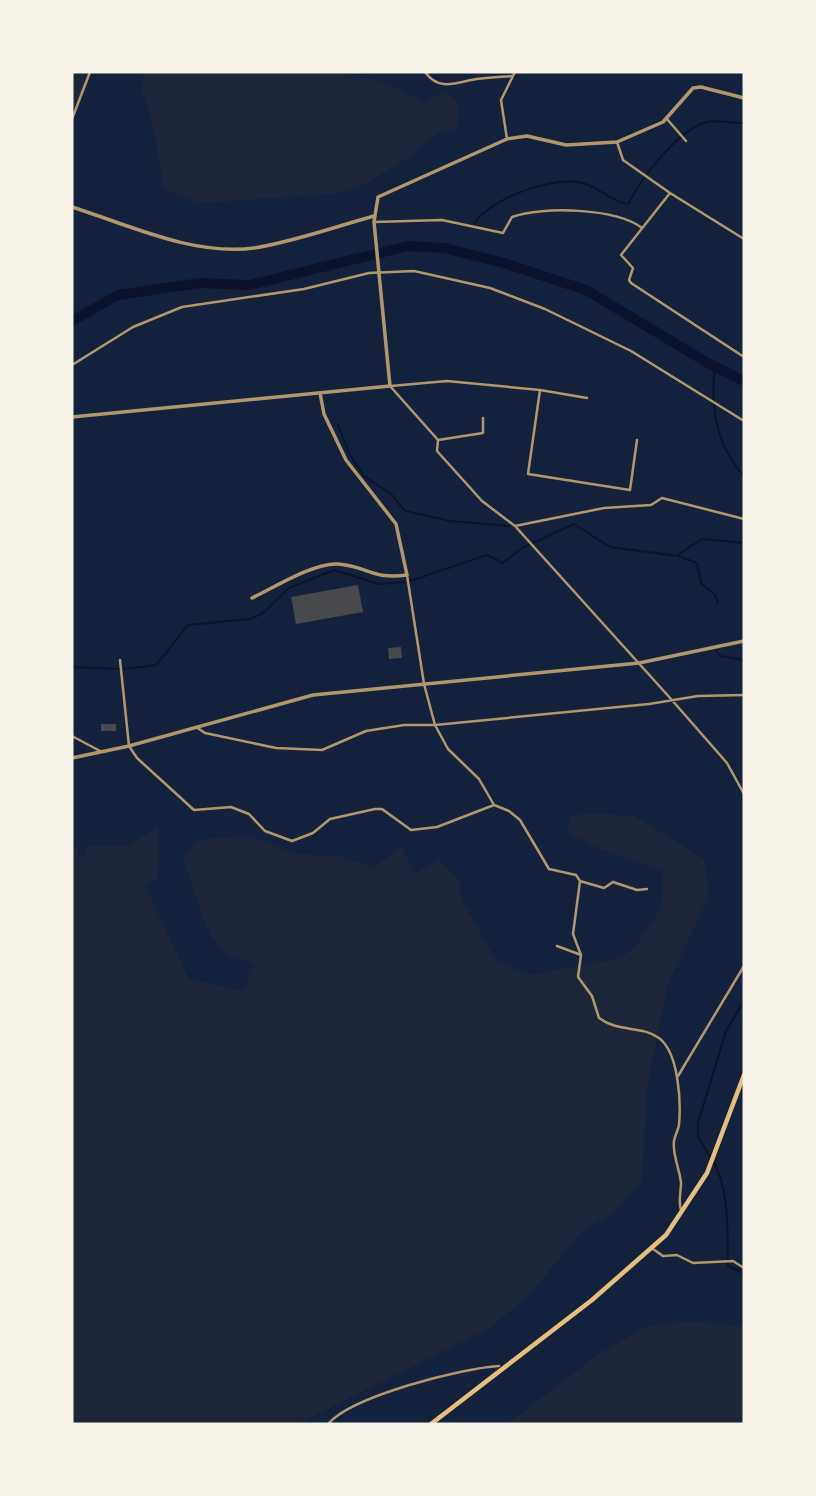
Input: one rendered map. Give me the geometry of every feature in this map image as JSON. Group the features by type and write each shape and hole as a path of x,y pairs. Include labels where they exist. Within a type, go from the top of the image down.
{"highway":[{"path":"431,1424 526,1353 653,1249 682,1213 718,1150 744,1075"}],"street":[{"path":"72,119 90,72"},
{"path":"425,72 436,81 455,86 470,80 512,76"},
{"path":"507,139 501,100 515,72"},
{"path":"744,98 714,89 693,88 667,118 644,133 617,142 566,145 527,136 507,139 386,192 378,197 374,219 390,386 438,440 437,451 466,484 482,501 515,526 727,763 744,794"},
{"path":"667,118 686,141"},
{"path":"617,142 623,160 744,239"},
{"path":"670,193 621,255 633,268 629,280 699,330 744,357"},
{"path":"72,207 173,240 215,248 255,248 374,219 442,220 503,233 512,217 554,210 630,219 642,228"},
{"path":"72,365 133,327 182,307 304,289 380,269 431,273 490,288 528,302 631,351 744,421"},
{"path":"72,417 447,381 540,390 587,398"},
{"path":"540,390 528,474 630,490 637,440"},
{"path":"320,393 324,414 346,460 396,524 424,684 435,725 448,749 479,779 494,805 509,811 520,820 549,869 576,875 580,881 604,888 613,882 636,890 647,889"},
{"path":"438,440 483,433 483,418"},
{"path":"515,526 604,508 651,505 662,498 744,519"},
{"path":"252,598 329,564 345,565 382,578 407,575"},
{"path":"72,758 129,746 313,695 639,663 744,641"},
{"path":"120,660 129,746 137,758 194,810 231,807 249,814 265,831 292,841 313,833 330,819 375,809 383,809 411,830 437,827 494,805"},
{"path":"196,727 205,733 276,748 322,750 366,732 404,725 435,725 671,699 744,695"},
{"path":"72,737 103,752"},
{"path":"580,881 573,934 581,956 578,977 592,996 599,1018 620,1030 646,1032 659,1038 668,1048 678,1076"},
{"path":"557,946 581,956"},
{"path":"682,1213 673,1142 679,1128 676,1087 678,1076 744,966"},
{"path":"653,1249 663,1256 677,1255 693,1263 733,1261 744,1268"},
{"path":"328,1424 365,1403 430,1378 463,1369 499,1366"}],"shaded area":[{"path":"72,72 88,72 72,118"},
{"path":"145,72 341,72 388,83 425,102 445,91 459,103 457,131 438,132 411,156 367,183 333,194 199,203 164,190 151,116 141,89"},
{"path":"589,813 635,816 704,859 709,896 667,986 647,1089 642,1180 614,1213 585,1228 530,1294 487,1330 297,1424 72,1424 72,849 79,846 78,857 87,854 86,846 129,845 159,826 157,880 145,886 189,979 243,991 254,964 227,954 212,937 183,857 198,840 249,835 294,854 339,856 374,868 402,846 414,874 439,860 459,879 461,899 497,961 530,975 621,958 637,944 662,907 663,871 600,849 568,833 570,817"},
{"path":"690,1321 744,1327 744,1424 508,1424 597,1355 648,1326"}],"building":[{"path":"358,585 363,612 296,624 291,597"},
{"path":"401,647 402,658 389,659 388,648"},
{"path":"101,724 116,724 116,731 101,731"}],"waterway":[{"path":"474,224 493,206 507,198 540,186 571,181 583,183 628,204 651,169 683,135 706,122 744,123"},
{"path":"72,321 118,295 200,283 249,285 408,246 444,248 504,263 586,290 708,363 744,381"},
{"path":"715,366 713,395 717,424 727,452 744,476"},
{"path":"338,425 350,455 364,476 391,494 405,511 451,521 509,526"},
{"path":"410,581 487,555 503,563 522,548 574,524 610,547 678,556 697,563 701,583 715,595 718,603"},
{"path":"678,555 702,539 744,543"},
{"path":"123,669 156,665 188,625 250,619 263,613 289,588 334,570 379,584 404,582"},
{"path":"716,651 720,656 744,660"},
{"path":"72,667 119,669"},
{"path":"710,1157 698,1136 698,1123 726,1031 744,1001"},
{"path":"713,1161 725,1198 728,1266 744,1273"}]}
